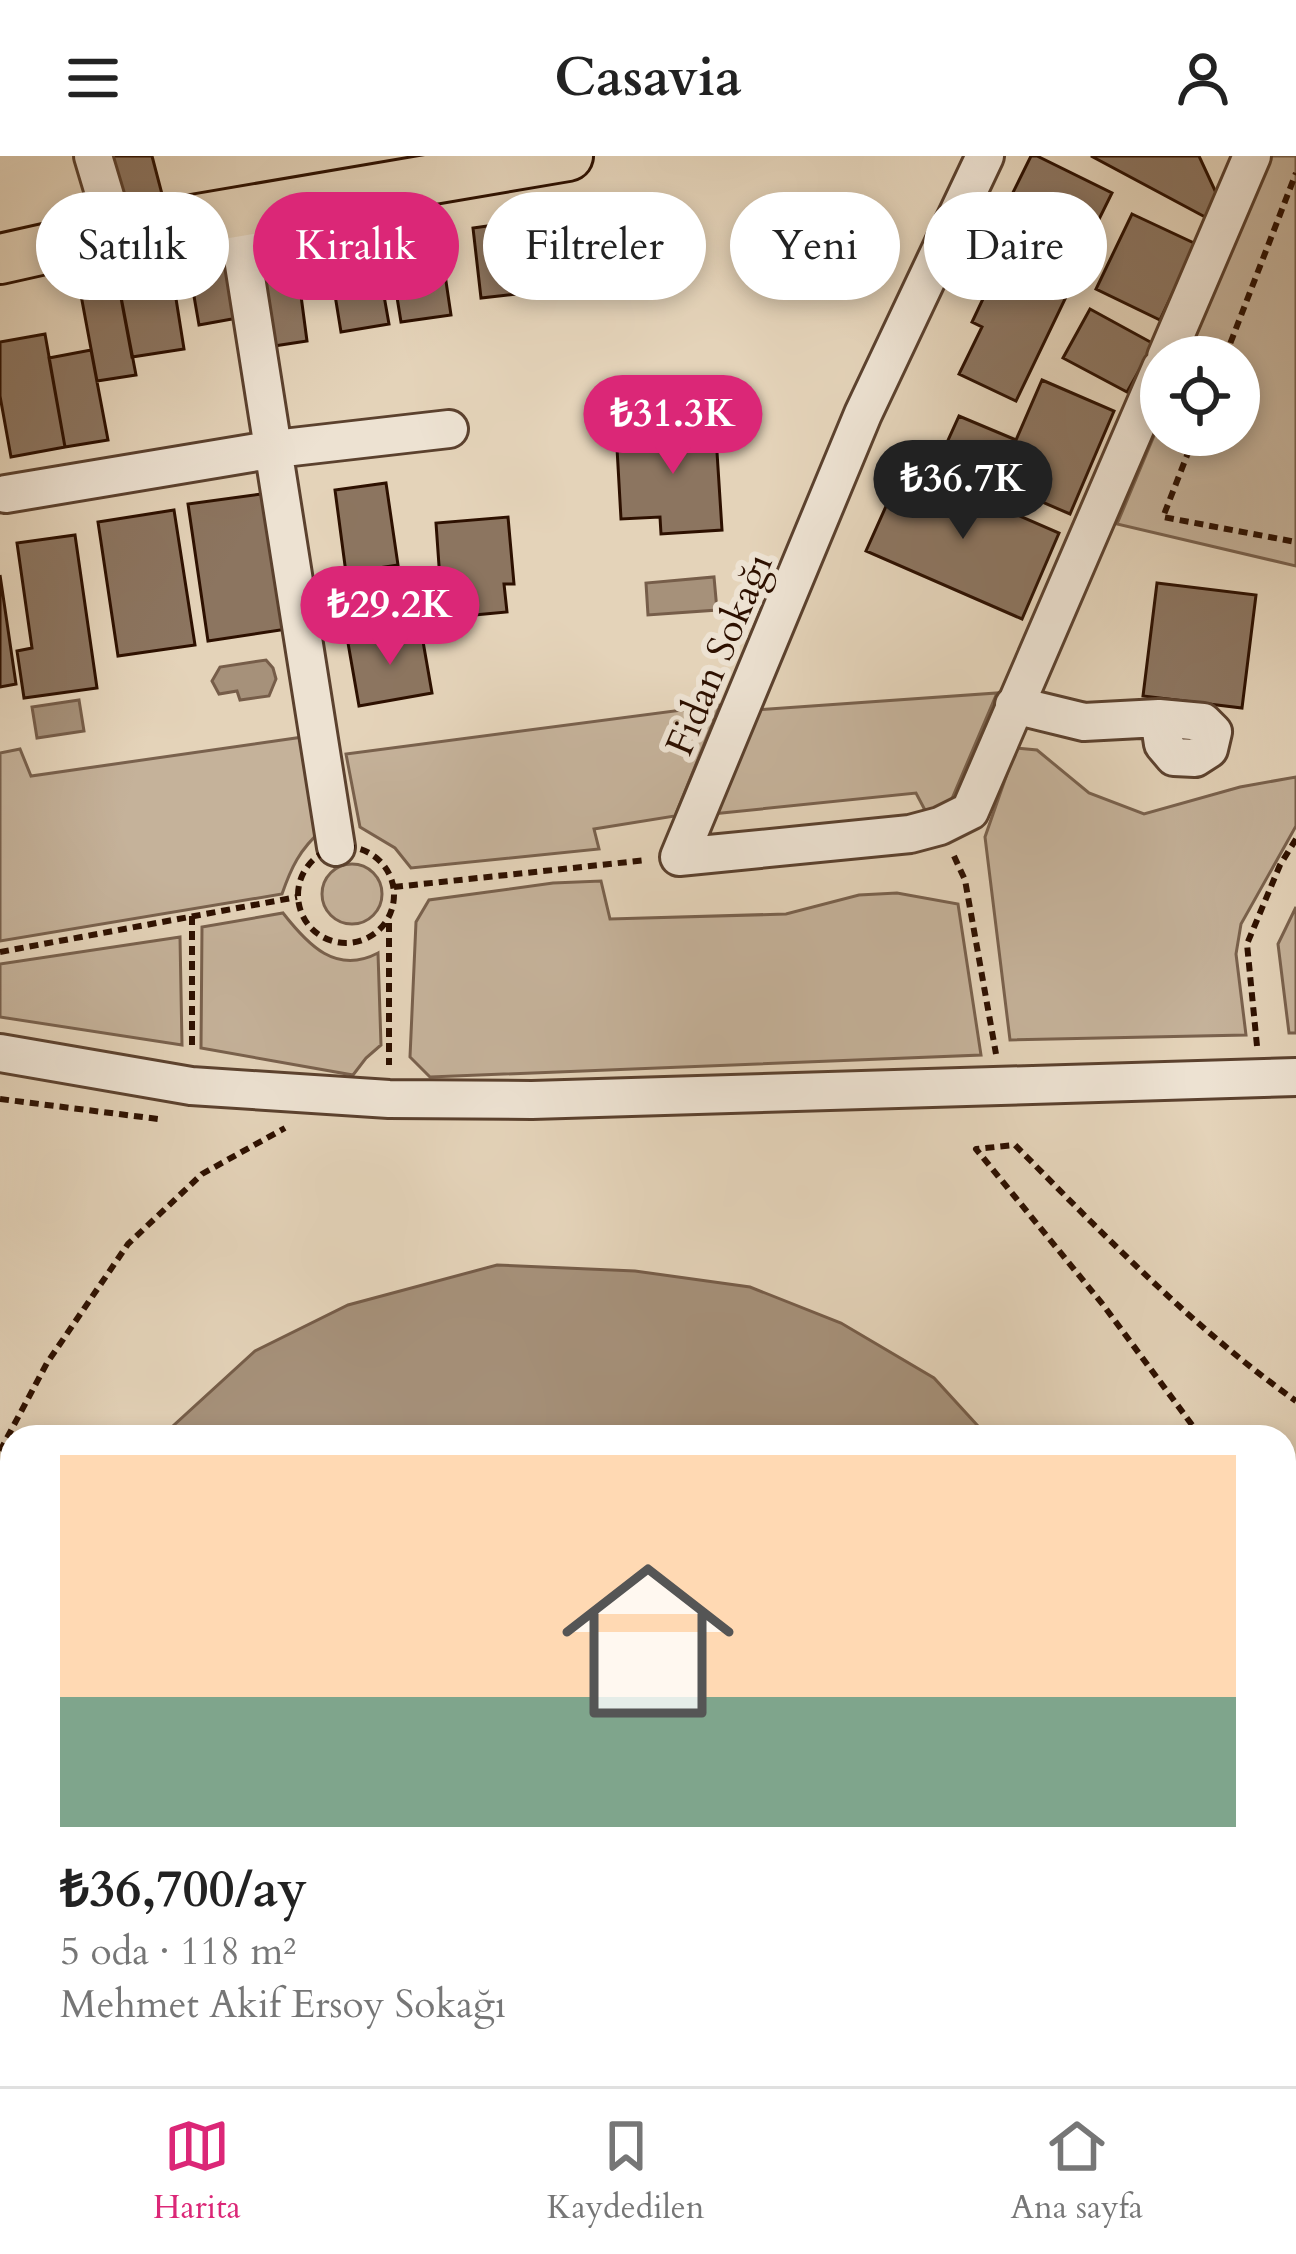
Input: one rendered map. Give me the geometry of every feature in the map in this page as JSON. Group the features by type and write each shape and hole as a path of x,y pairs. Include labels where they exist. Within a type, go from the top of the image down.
{"main road":[{"path":"229,215 391,171 568,156"},
{"path":"0,260 36,252"}],"street":[{"path":"93,156 104,192"},
{"name":"Fidan Sokağı","path":"679,857 863,414 985,156"},
{"path":"1175,336 1252,156"},
{"path":"236,214 336,847"},
{"path":"679,857 910,834 970,811 1140,416"},
{"path":"6,494 275,449 449,429"},
{"path":"1014,705 1084,722 1159,718"},
{"path":"0,1053 191,1086 389,1099 532,1100 1278,1078"}],"path":[{"path":"1233,336 1296,173"},
{"path":"1187,456 1163,517 1296,542"},
{"path":"940,826 965,880 1002,1084"},
{"path":"1278,1078 1247,944 1296,838"},
{"path":"336,847 367,850 389,872 394,887 388,919 366,939 335,942 309,926 301,913 298,884 304,871 323,852 336,847"},
{"path":"394,887 679,857"},
{"path":"0,952 298,897"},
{"path":"191,1086 192,916"},
{"path":"388,919 389,1099"},
{"path":"0,1099 158,1118"},
{"path":"14,1425 46,1364 128,1244 202,1174 288,1126 266,1125"},
{"path":"1193,1425 976,1149 1015,1144 1159,1288 1246,1365 1296,1401"}],"shaded area":[{"path":"1270,156 1296,156 1296,566 1117,524 1145,456 1260,456 1260,336 1196,336"},
{"path":"714,577 717,610 648,615 646,583"},
{"path":"266,660 276,679 269,696 240,700 237,691 219,694 212,681 220,667"},
{"path":"997,693 948,808 926,812 916,793 712,814 754,710"},
{"path":"79,700 84,731 37,738 32,707"},
{"path":"720,705 675,816 594,829 599,849 411,868 395,848 360,827 346,754"},
{"path":"303,737 321,831 297,860 282,894 0,941 0,753 20,749 31,776"},
{"path":"1016,748 1037,750 1089,793 1144,814 1296,777 1296,826 1241,924 1236,954 1246,1035 1010,1040 985,837"},
{"path":"352,864 373,873 382,894 373,915 352,924 331,915 322,894 331,873"},
{"path":"601,881 610,919 786,914 859,895 897,893 958,904 981,1055 430,1077 410,1057 416,922 429,900"},
{"path":"1296,907 1296,1033 1289,1033 1278,944"},
{"path":"283,913 324,953 349,961 378,953 381,1045 353,1075 201,1048 202,927"},
{"path":"180,937 182,1045 0,1017 0,964"},
{"path":"497,1265 635,1271 750,1287 841,1323 934,1378 977,1425 174,1425 255,1351 348,1305"}],"building":[{"path":"99,156 152,156 161,192 108,192"},
{"path":"1031,156 1037,156 1112,193 1107,203 1107,192 1013,192"},
{"path":"1091,156 1199,156 1218,197 1207,218"},
{"path":"1132,214 1196,244 1160,320 1107,294 1107,266"},
{"path":"483,227 483,298 481,298 473,228"},
{"path":"253,232 253,297 243,233"},
{"path":"229,242 243,317 199,325 195,300 229,300"},
{"path":"82,300 122,300 136,375 97,381"},
{"path":"121,300 176,300 184,349 132,357"},
{"path":"253,300 302,300 307,341 261,348"},
{"path":"336,300 385,300 389,324 341,332"},
{"path":"397,300 449,300 451,315 401,322"},
{"path":"982,300 1065,300 1016,401 959,374 982,327 972,322"},
{"path":"1090,309 1140,336 1140,369 1127,392 1063,358"},
{"path":"45,334 65,447 11,457 0,396 0,342"},
{"path":"91,350 108,440 65,447 49,358"},
{"path":"1042,380 1114,411 1070,514 940,458 959,416 1016,440"},
{"path":"715,421 722,530 661,534 660,517 621,519 617,448 641,447 640,425"},
{"path":"904,466 1059,533 1022,619 866,551"},
{"path":"386,483 398,565 346,573 335,490"},
{"path":"268,493 287,629 208,641 188,504"},
{"path":"174,510 195,645 118,656 98,522"},
{"path":"508,517 514,584 504,584 507,612 463,616 461,592 441,594 436,523"},
{"path":"75,535 97,688 24,698 17,651 32,648 17,543"},
{"path":"0,575 16,684 0,687"},
{"path":"1157,583 1256,595 1242,708 1143,696"},
{"path":"421,630 432,693 359,706 348,643"}]}
